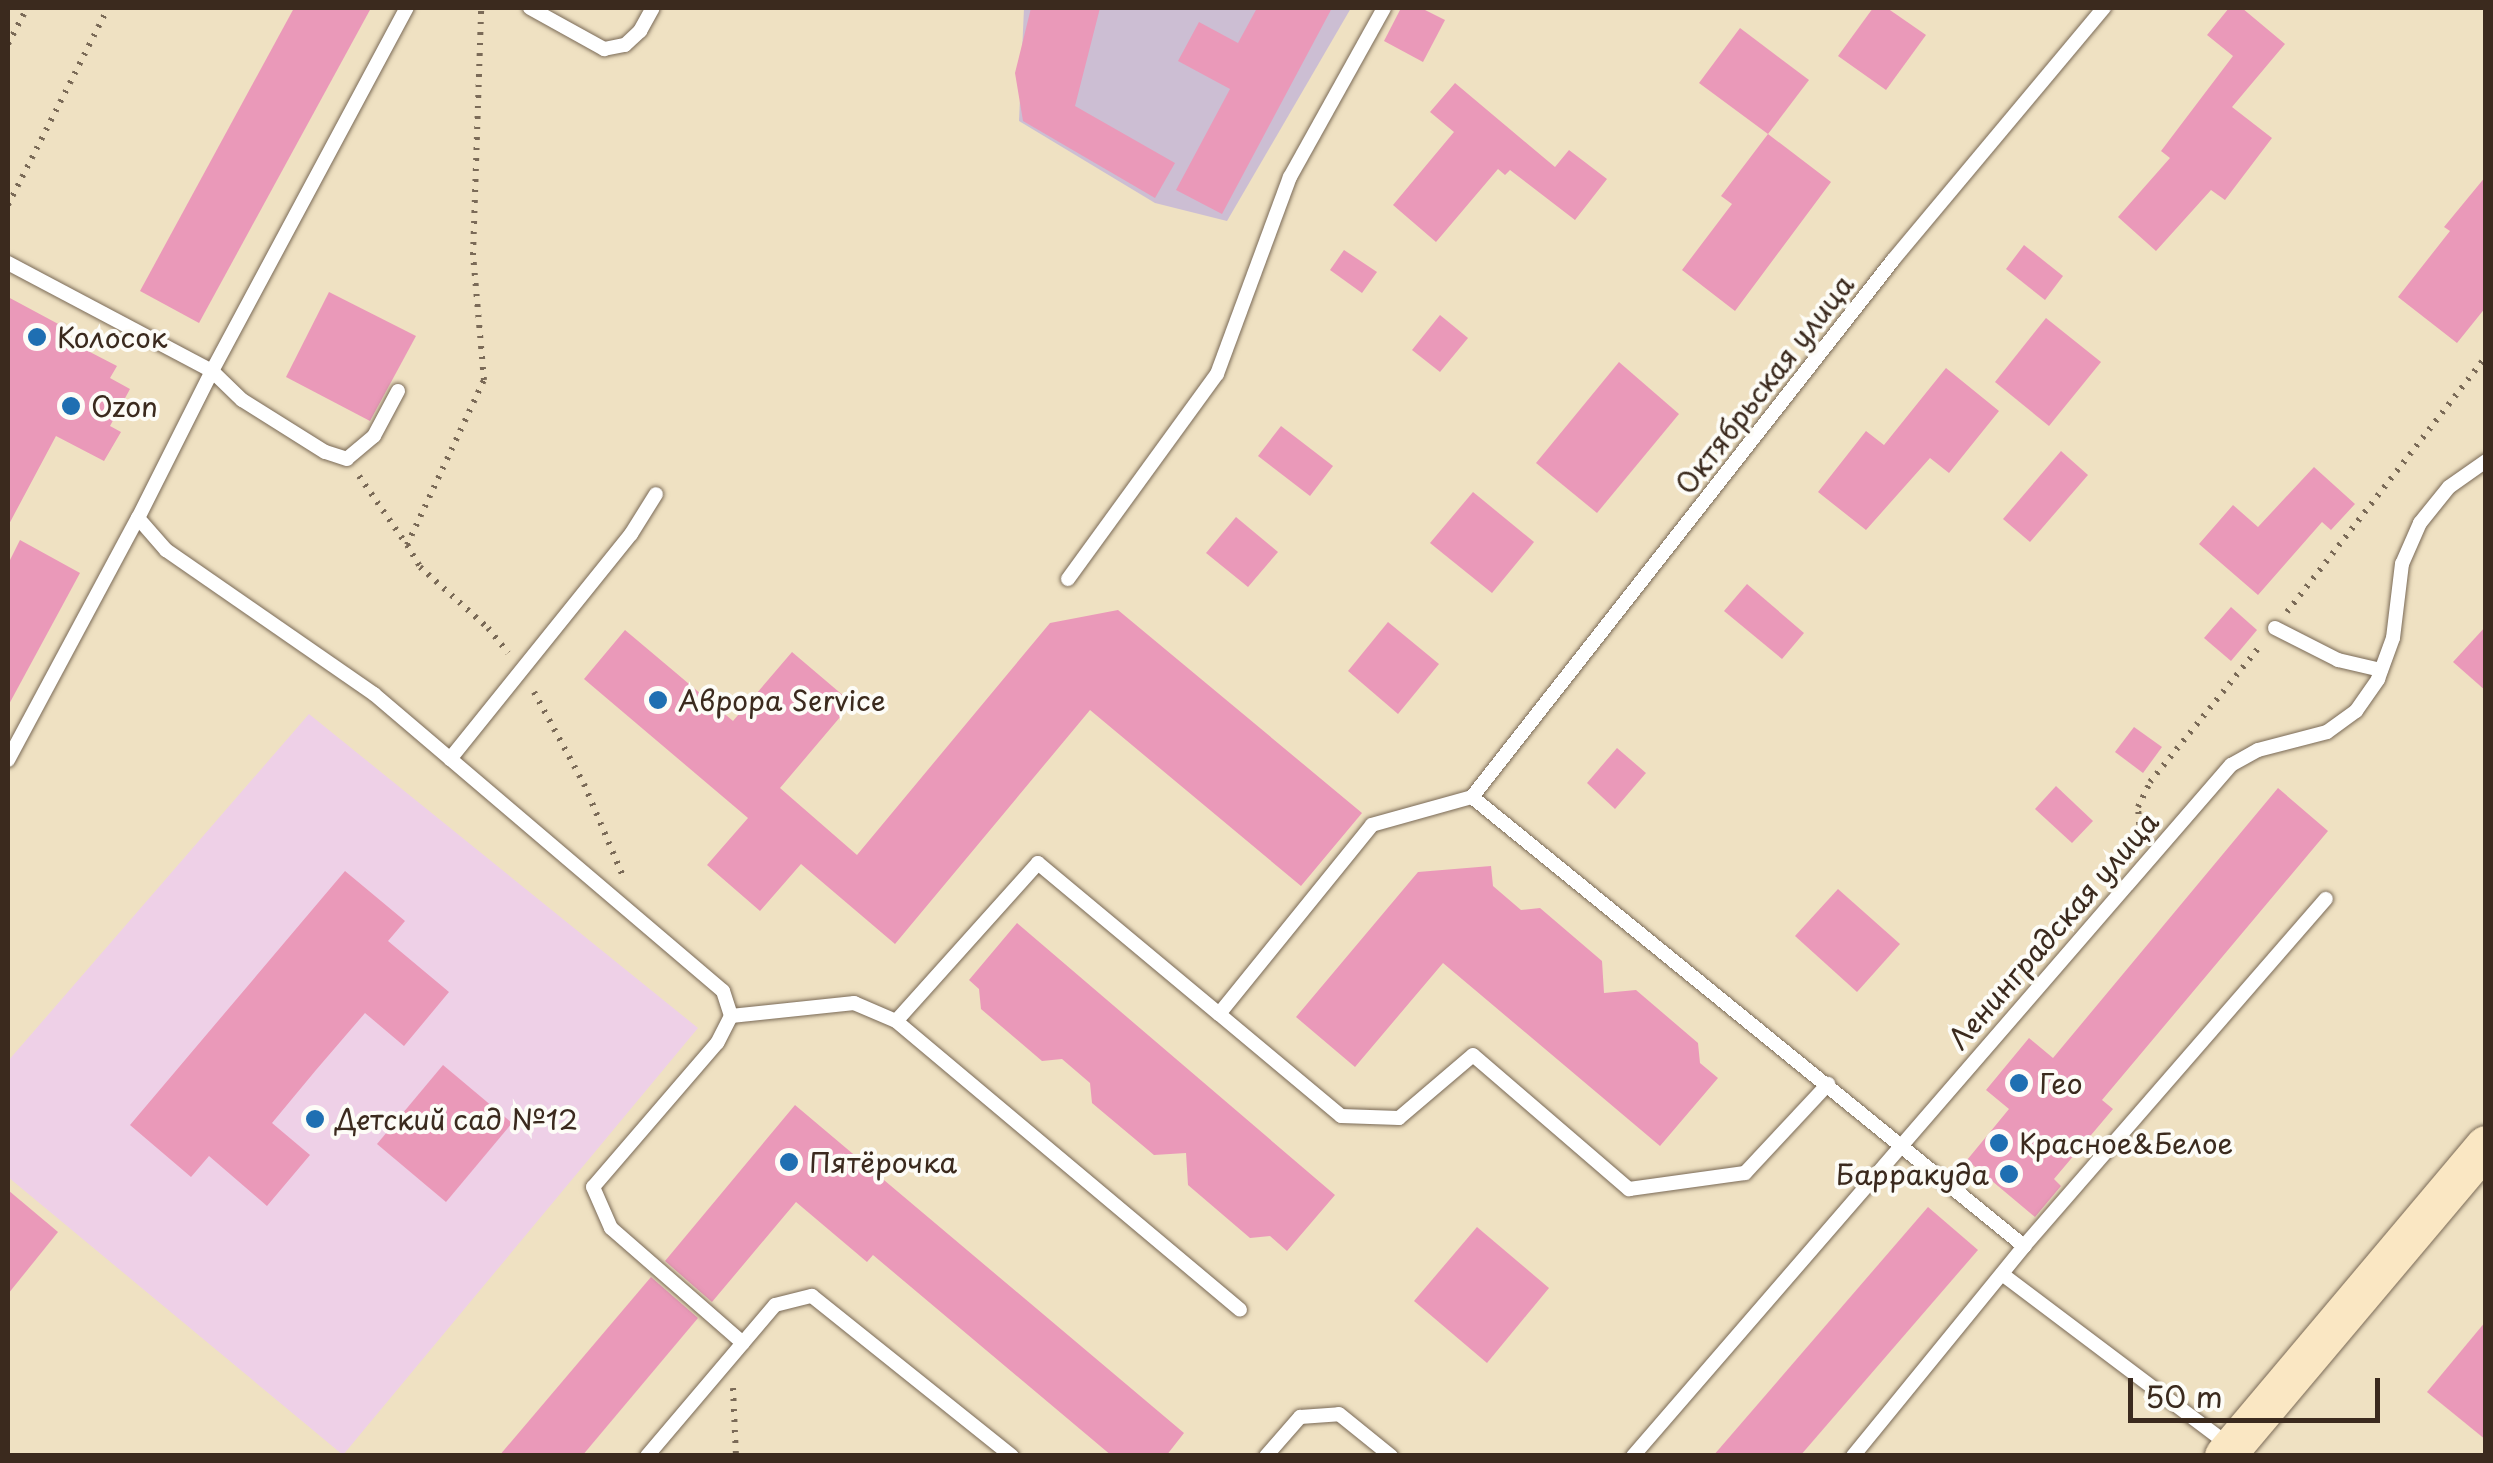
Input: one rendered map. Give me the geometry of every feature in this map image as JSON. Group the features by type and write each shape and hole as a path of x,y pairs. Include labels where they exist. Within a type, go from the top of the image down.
{"main road":[{"path":"2234,1453 2486,1146"}],"lane":[{"path":"8,760 407,8"},
{"path":"530,8 604,49 625,45 640,31 653,8"},
{"path":"1068,579 1217,374 1290,176 1384,8"},
{"name":"Октябрьская улица","path":"1472,797 1881,275 2104,8"},
{"path":"8,263 212,371 242,400 324,452 348,459 374,436 398,390"},
{"name":"Ленинградская улица","path":"1633,1456 2231,766 2258,750 2327,732 2356,710 2381,670 2393,638 2402,564 2420,523 2449,487 2486,461"},
{"path":"450,758 630,534 656,494"},
{"path":"138,518 166,550 374,694 723,990 731,1016 717,1043 593,1187 611,1228 743,1343"},
{"path":"2274,628 2338,660 2381,670"},
{"path":"1219,1014 1372,826 1472,797 2024,1246"},
{"path":"896,1021 1038,863 1341,1116 1399,1118 1473,1054 1630,1188 1745,1174 1828,1084"},
{"path":"1853,1456 2024,1246 2326,899"},
{"path":"731,1016 854,1003 896,1021 1240,1310"},
{"path":"2002,1274 2234,1453"},
{"path":"647,1456 776,1306 812,1296 1012,1456"},
{"path":"1266,1456 1300,1417 1339,1414 1390,1456"}],"path":[{"path":"8,44 27,8"},
{"path":"8,205 108,8"},
{"path":"407,545 484,380 473,255 482,8"},
{"path":"2142,867 2138,807 2150,782 2486,356"},
{"path":"348,459 420,567 488,628 522,670 584,784 642,922"},
{"path":"732,1356 736,1456"}],"shaded area":[{"path":"1024,8 1351,8 1227,221 1155,203 1019,121"},
{"name":"Детский сад №12","path":"309,714 698,1028 343,1455 8,1177 8,1061"}],"building":[{"path":"294,8 371,8 199,323 140,291"},
{"path":"1031,8 1100,8 1075,106 1175,163 1155,198 1023,121 1015,73"},
{"path":"1257,8 1332,8 1222,214 1176,190 1230,89 1178,61 1199,22 1238,43"},
{"path":"1401,8 1421,8 1445,20 1423,62 1384,41"},
{"path":"1873,8 1887,8 1926,35 1886,90 1838,56"},
{"path":"2229,8 2242,8 2285,44 2232,107 2272,138 2225,200 2211,190 2156,251 2118,217 2170,158 2161,151 2233,56 2207,35"},
{"path":"1740,28 1809,80 1768,134 1699,83"},
{"path":"1455,83 1555,167 1569,150 1607,179 1575,220 1510,170 1505,175 1498,169 1436,242 1393,205 1454,132 1430,112"},
{"path":"1768,134 1831,182 1735,311 1682,270 1732,204 1721,196"},
{"path":"2486,176 2486,307 2457,343 2398,297 2450,231 2444,227"},
{"path":"2024,245 2063,276 2045,300 2006,269"},
{"path":"1344,250 1377,272 1362,293 1330,270"},
{"path":"329,292 416,336 370,421 286,377"},
{"path":"8,297 62,326 57,335 117,366 110,378 130,389 110,426 121,432 104,461 56,436 8,526"},
{"path":"1440,315 1468,338 1440,372 1412,350"},
{"path":"2046,318 2101,362 2049,426 1995,382"},
{"path":"1619,362 1679,414 1597,513 1536,463"},
{"path":"1946,368 1999,411 1949,473 1930,458 1866,530 1818,492 1866,431 1884,445"},
{"path":"1281,426 1333,466 1310,496 1258,456"},
{"path":"2061,451 2088,475 2030,542 2003,519"},
{"path":"2314,467 2355,504 2331,530 2322,522 2258,595 2199,544 2233,505 2258,527"},
{"path":"1473,492 1534,542 1492,593 1430,543"},
{"path":"1236,517 1278,552 1248,587 1206,553"},
{"path":"20,540 80,573 8,706 8,564"},
{"path":"1747,584 1804,633 1782,659 1724,611"},
{"path":"2231,607 2257,630 2231,661 2204,638"},
{"path":"1118,610 1362,813 1301,886 1090,710 895,944 801,864 760,911 707,865 748,818 584,679 625,630 733,721 792,652 852,703 780,788 857,855 1050,623"},
{"path":"1388,622 1439,664 1398,714 1348,671"},
{"path":"2486,626 2486,691 2453,662"},
{"path":"2134,727 2162,747 2143,773 2115,752"},
{"path":"1617,748 1646,773 1615,809 1587,783"},
{"path":"2056,786 2093,821 2072,843 2035,809"},
{"path":"2278,788 2328,831 2102,1100 2113,1109 2054,1179 2061,1186 2035,1217 1967,1160 2009,1109 1986,1090 2029,1038 2053,1058"},
{"path":"1491,866 1493,886 1521,910 1540,908 1602,961 1604,993 1636,990 1698,1043 1700,1063 1718,1078 1660,1146 1443,963 1355,1067 1296,1017 1418,872"},
{"path":"345,871 405,921 388,941 449,992 404,1046 365,1013 316,1070 272,1123 310,1155 267,1206 209,1156 191,1177 130,1125"},
{"path":"1838,889 1900,944 1857,992 1795,936"},
{"path":"1017,923 1335,1195 1287,1251 1270,1236 1250,1238 1188,1185 1186,1153 1154,1155 1092,1103 1090,1083 1062,1059 1042,1061 981,1009 979,989 969,980"},
{"path":"443,1065 512,1123 446,1202 377,1144"},
{"path":"795,1105 1184,1433 1166,1456 1112,1456 873,1255 867,1262 796,1202 712,1302 665,1261"},
{"path":"8,1190 58,1232 8,1294"},
{"path":"1928,1207 1978,1250 1800,1456 1713,1456"},
{"path":"1477,1227 1549,1288 1487,1363 1414,1301"},
{"path":"651,1277 698,1318 582,1456 499,1456"},
{"path":"2486,1321 2486,1440 2427,1392"}],"place":[{"name":"Колосок","path":"37,337"},
{"name":"Ozon","path":"71,406"},
{"name":"Аврора Service","path":"658,700"},
{"name":"Гео","path":"2019,1083"},
{"name":"Детский сад №12","path":"315,1119"},
{"name":"Красное&Белое","path":"1999,1143"},
{"name":"Пятёрочка","path":"789,1162"},
{"name":"Барракуда","path":"2009,1174"}]}
